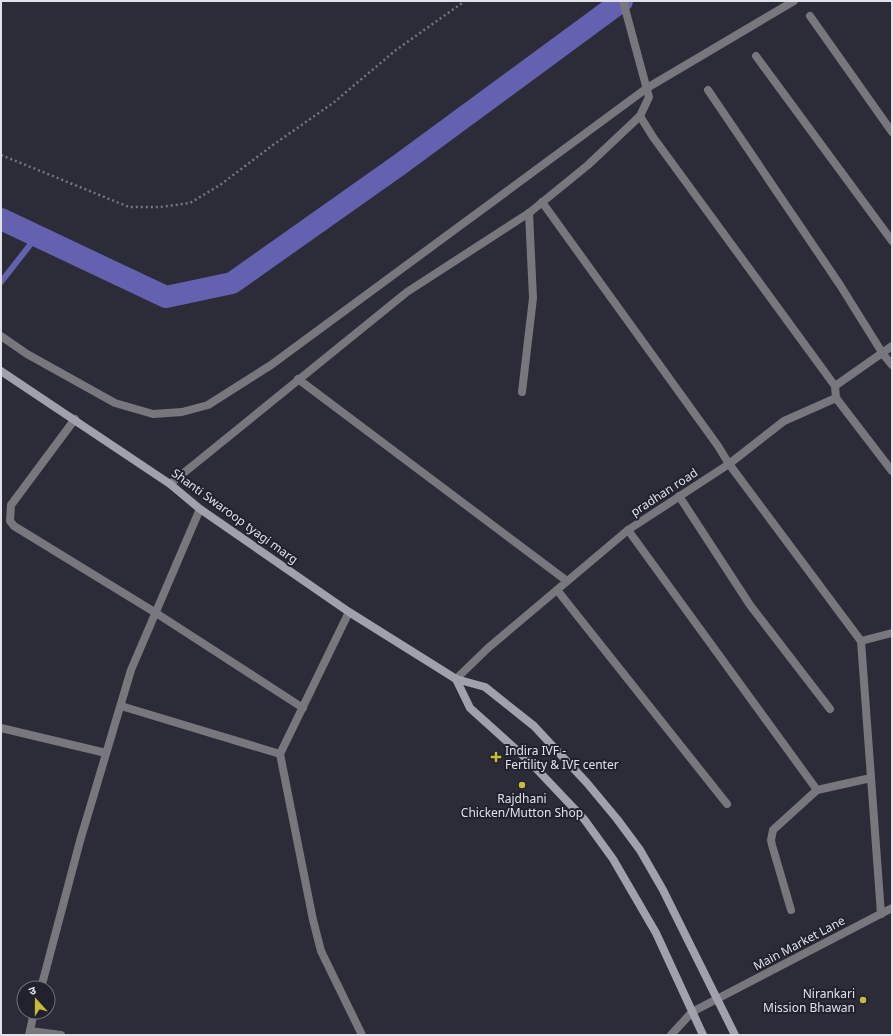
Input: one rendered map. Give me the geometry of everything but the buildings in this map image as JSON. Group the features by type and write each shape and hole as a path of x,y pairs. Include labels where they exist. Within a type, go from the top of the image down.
{"main road":[{"name":"Shanti Swaroop tyagi marg","path":"1,370 170,484 200,509 349,612 456,679 485,687 534,726 587,783 640,850 663,890 735,1035"},
{"path":"456,679 470,708 535,767 584,819 613,859 656,933 703,1035"}],"street":[{"path":"170,484 407,292 529,213 588,165 640,116 649,97 623,1"},
{"path":"1,336 27,354 115,403 153,414 182,412 208,405 271,365 647,88 794,1"},
{"path":"810,16 892,132"},
{"path":"756,56 892,242"},
{"path":"708,90 840,285 892,365"},
{"path":"640,116 653,137 835,386 836,398 892,471"},
{"path":"542,202 718,446 729,464 861,641 881,914"},
{"path":"522,392 534,298 529,213"},
{"path":"835,386 884,354 892,346"},
{"path":"298,379 567,581"},
{"name":"pradhan road","path":"456,679 488,648 628,530 729,464 784,421 836,398"},
{"path":"75,419 11,505 10,521 14,526 156,613 303,708"},
{"path":"678,496 750,605 830,709"},
{"path":"42,980 80,841 131,670 200,509"},
{"path":"628,530 817,790"},
{"path":"557,590 727,804"},
{"path":"349,612 280,754 313,920 321,951 362,1035"},
{"path":"861,641 892,633"},
{"path":"121,706 280,754"},
{"path":"1,728 106,753"},
{"path":"791,910 772,845 773,830 817,790 871,778"},
{"name":"Main Market Lane","path":"692,1012 892,908"},
{"path":"671,1035 692,1012"},
{"path":"32,1020 30,1033 62,1035"}],"path":[{"path":"1,155 129,207 160,207 190,203 220,185 273,145 333,103 396,50 465,1"}],"waterway":[{"path":"1,219 166,297 232,283 399,165 622,1"},
{"path":"1,282 37,236"}],"place":[{"name":"Indira IVF - Fertility & IVF center","path":"496,757"},
{"name":"Rajdhani Chicken/Mutton Shop","path":"522,785"},
{"name":"Nirankari Mission Bhawan","path":"863,1000"}]}
